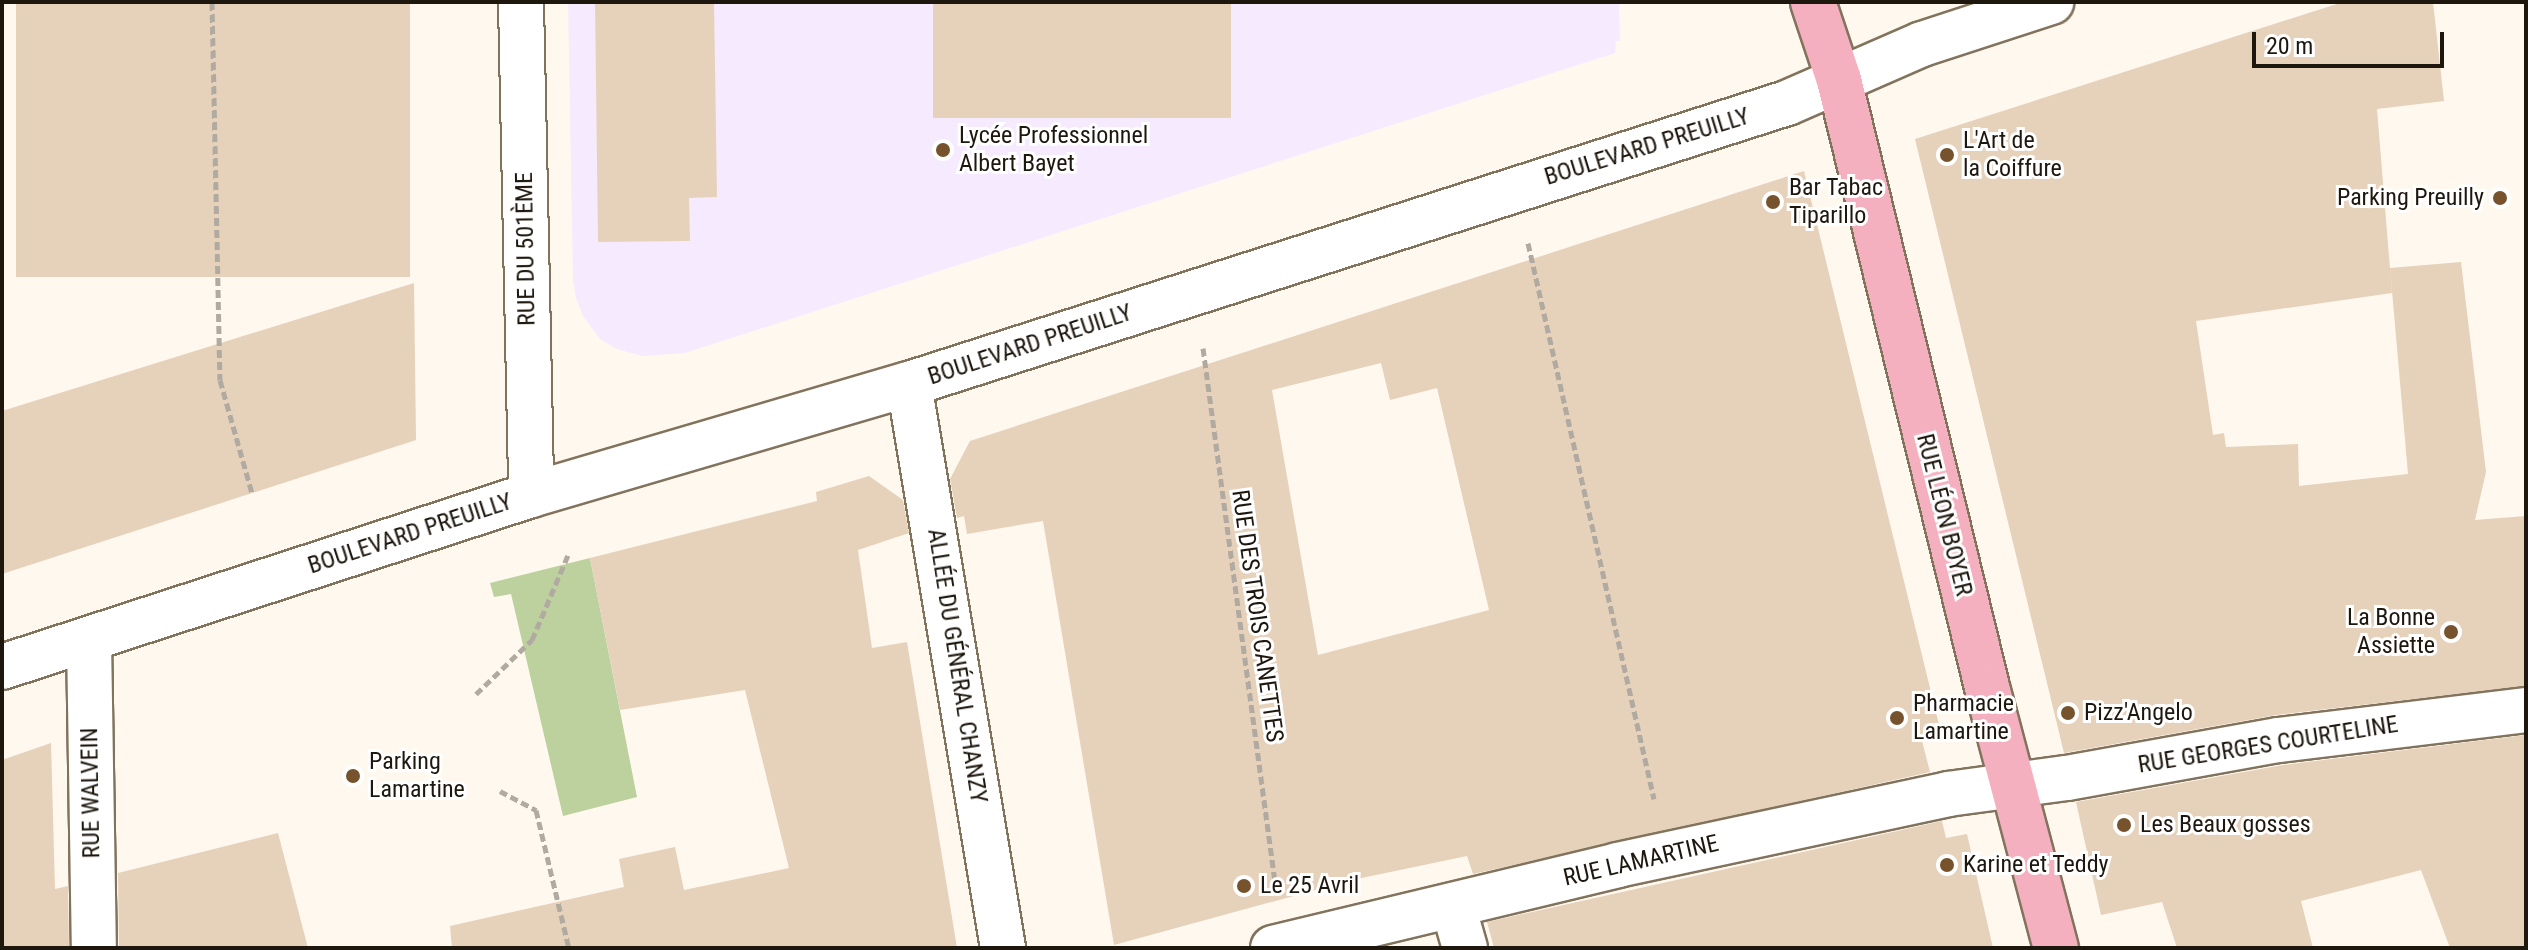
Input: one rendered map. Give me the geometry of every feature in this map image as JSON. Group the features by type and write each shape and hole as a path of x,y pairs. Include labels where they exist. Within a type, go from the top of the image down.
{"main road":[{"name":"RUE LÉON BOYER","path":"1813,2 1839,80 2012,786 2056,948"}],"street":[{"name":"RUE DU 501ÈME","path":"521,2 531,495"},
{"name":"BOULEVARD PREUILLY","path":"2,667 531,495 909,384 1787,103 1922,44 2051,2"},
{"name":"ALLÉE DU GÉNÉRAL CHANZY","path":"909,384 1003,948"},
{"name":"RUE WALVEIN","path":"89,639 94,948"},
{"name":"RUE GEORGES COURTELINE","path":"2012,786 2279,740 2526,710"},
{"name":"RUE LAMARTINE","path":"1278,947 1666,855 1948,794 2012,786"},
{"path":"1453,906 1465,948"}],"path":[{"path":"212,2 220,380 252,493"},
{"path":"1515,188 1666,855"},
{"name":"RUE DES TROIS CANETTES","path":"1196,291 1278,947"},
{"path":"476,694 532,640 568,555"},
{"path":"500,791 536,810 569,948"}],"shaded area":[{"name":"Lycée Professionnel Albert Bayet","path":"568,2 1619,2 1620,41 1616,41 1615,53 685,353 642,356 617,349 600,339 583,316 576,298 573,281"}],"green space":[{"path":"590,558 637,797 563,816 511,594 494,597 490,583"}],"building":[{"path":"16,2 410,2 410,277 16,277"},
{"path":"595,2 714,2 717,197 689,198 690,241 598,242"},
{"path":"933,2 1231,2 1231,118 933,118"},
{"path":"2343,2 2433,2 2444,101 2377,109 2392,293 2196,321 2213,435 2224,433 2226,447 2298,444 2299,486 2408,474 2390,268 2461,262 2486,472 2475,520 2526,516 2526,686 2276,715 2064,753 1915,139"},
{"path":"1804,171 1941,733 1921,737 1930,772 1473,874 1467,856 1352,880 1114,945 1043,521 967,534 964,516 957,518 950,479 970,441","holes":["1381,363 1390,400 1437,388 1489,610 1318,655 1272,390"]},
{"path":"414,283 416,440 2,574 2,411"},
{"path":"869,476 903,500 909,533 858,550 872,648 907,642 957,948 452,948 450,926 624,887 619,859 675,847 684,890 789,868 745,690 620,710 590,558 817,501 816,492"},
{"path":"2526,735 2526,948 2450,948 2421,870 2301,901 2313,948 2177,948 2162,902 2101,915 2076,802 2283,765"},
{"path":"51,743 55,889 68,886 69,948 2,948 2,760"},
{"path":"1942,821 1946,838 1967,834 1993,948 1494,948 1487,922"},
{"path":"278,833 308,948 119,948 118,873"}],"place":[{"name":"Lycée Professionnel Albert Bayet","path":"943,150"},
{"name":"L'Art de la Coiffure","path":"1947,155"},
{"name":"Parking Preuilly","path":"2500,198"},
{"name":"Bar Tabac Tiparillo","path":"1773,202"},
{"name":"La Bonne Assiette","path":"2451,632"},
{"name":"Pizz'Angelo","path":"2068,713"},
{"name":"Pharmacie Lamartine","path":"1897,718"},
{"name":"Parking Lamartine","path":"353,776"},
{"name":"Les Beaux gosses","path":"2124,825"},
{"name":"Karine et Teddy","path":"1947,865"},
{"name":"Le 25 Avril","path":"1244,886"}]}
